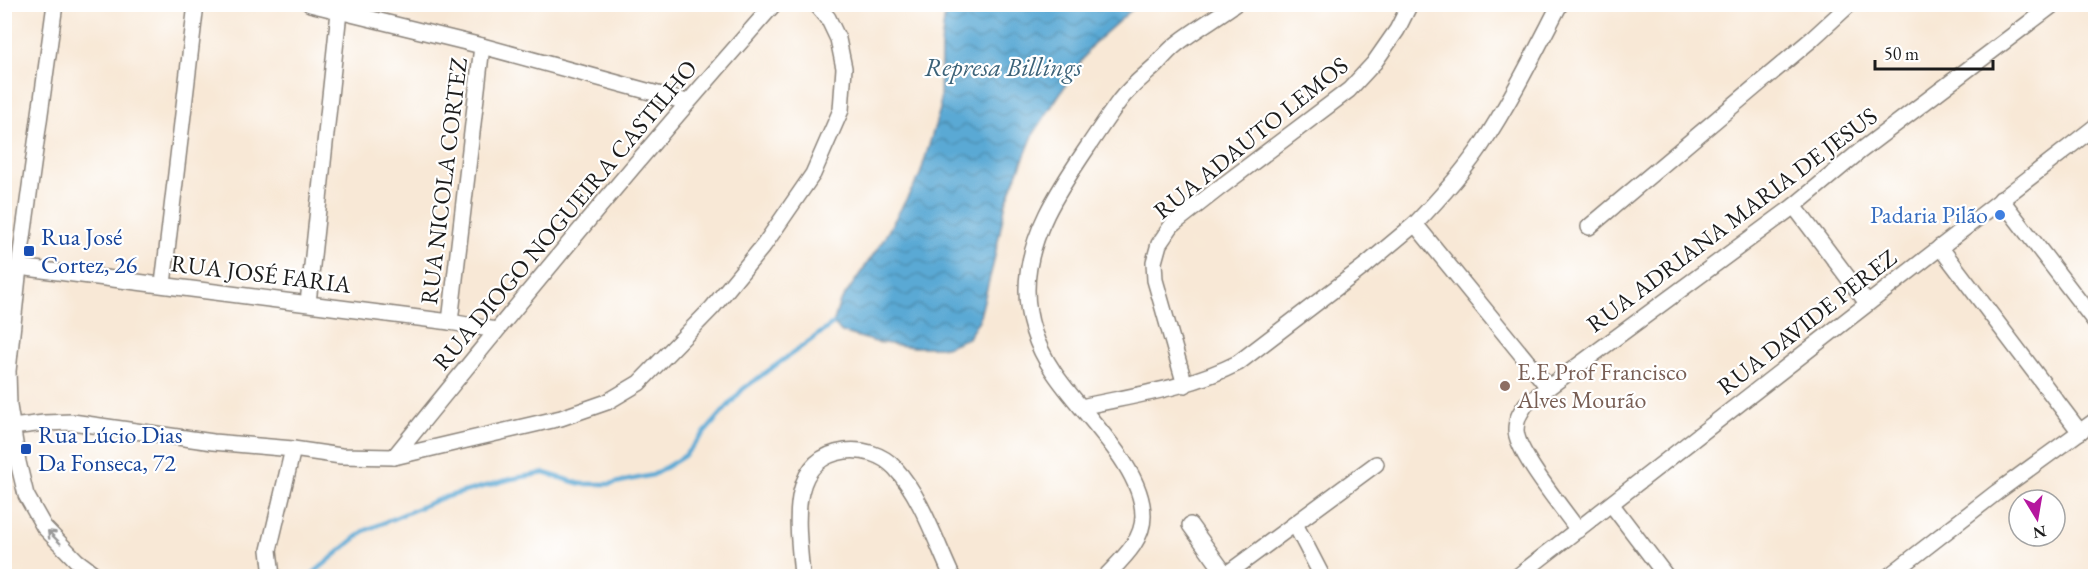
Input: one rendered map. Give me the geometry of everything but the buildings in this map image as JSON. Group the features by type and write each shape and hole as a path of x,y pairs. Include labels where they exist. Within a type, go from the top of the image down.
{"street":[{"path":"55,4 19,267 8,371 8,429 26,495 44,528 77,561 98,576"},
{"path":"164,284 196,4"},
{"path":"310,4 482,46 687,102"},
{"name":"RUA DIOGO NOGUEIRA CASTILHO","path":"394,457 496,330 687,102 774,4"},
{"path":"8,429 44,423 72,422 213,442 293,449 340,456 394,457 561,418 607,402 639,383 705,316 764,245 813,174 840,110 844,68 838,39 828,18 816,4"},
{"path":"1106,576 1141,534 1143,516 1140,497 1128,470 1109,442 1054,373 1039,349 1030,316 1027,289 1030,261 1041,227 1059,190 1121,99 1178,43 1235,4"},
{"name":"RUA ADAUTO LEMOS","path":"1185,385 1155,280 1154,262 1160,244 1172,225 1349,90 1374,63 1397,30 1410,4"},
{"path":"1081,407 1185,385 1239,363 1366,265 1415,224 1447,190 1481,146 1523,76 1560,4"},
{"path":"1589,227 1812,39 1850,4"},
{"name":"RUA ADRIANA MARIA DE JESUS","path":"1578,530 1522,450 1515,432 1517,418 1526,404 1794,206 1859,152 2054,4"},
{"path":"308,303 339,12"},
{"name":"RUA NICOLA CORTEZ","path":"450,322 482,46"},
{"name":"RUA DAVIDE PEREZ","path":"1518,576 2096,126"},
{"path":"2001,199 2096,323"},
{"path":"1794,206 1867,303"},
{"path":"1415,224 1548,387"},
{"path":"1940,247 2080,432"},
{"name":"RUA JOSÉ FARIA","path":"19,267 308,303 496,330"},
{"path":"1888,576 1997,492 2096,420"},
{"path":"272,576 269,550 293,449"},
{"path":"802,576 799,527 800,500 805,477 816,461 836,452 856,450 876,454 894,466 928,523 952,576"},
{"path":"1190,525 1225,576 1243,571 1295,524 1376,464"},
{"path":"1612,505 1666,576"},
{"path":"1295,524 1322,576"}],"water":[{"name":"Represa Billings","path":"946,5 1137,5 1092,45 1034,133 1006,202 979,320 968,338 946,347 913,347 876,342 842,332 833,324 839,304 882,242 920,175 940,109 941,45"}],"waterway":[{"path":"310,576 364,531 442,498 511,479 544,473 581,484 610,484 653,475 684,456 743,389 833,324"}],"place":[{"name":"Padaria Pilão","path":"2000,215"},
{"name":"Rua José Cortez, 26","path":"29,251"},
{"name":"E.E Prof Francisco Alves Mourão","path":"1505,386"},
{"name":"Rua Lúcio Dias Da Fonseca, 72","path":"26,449"}]}
